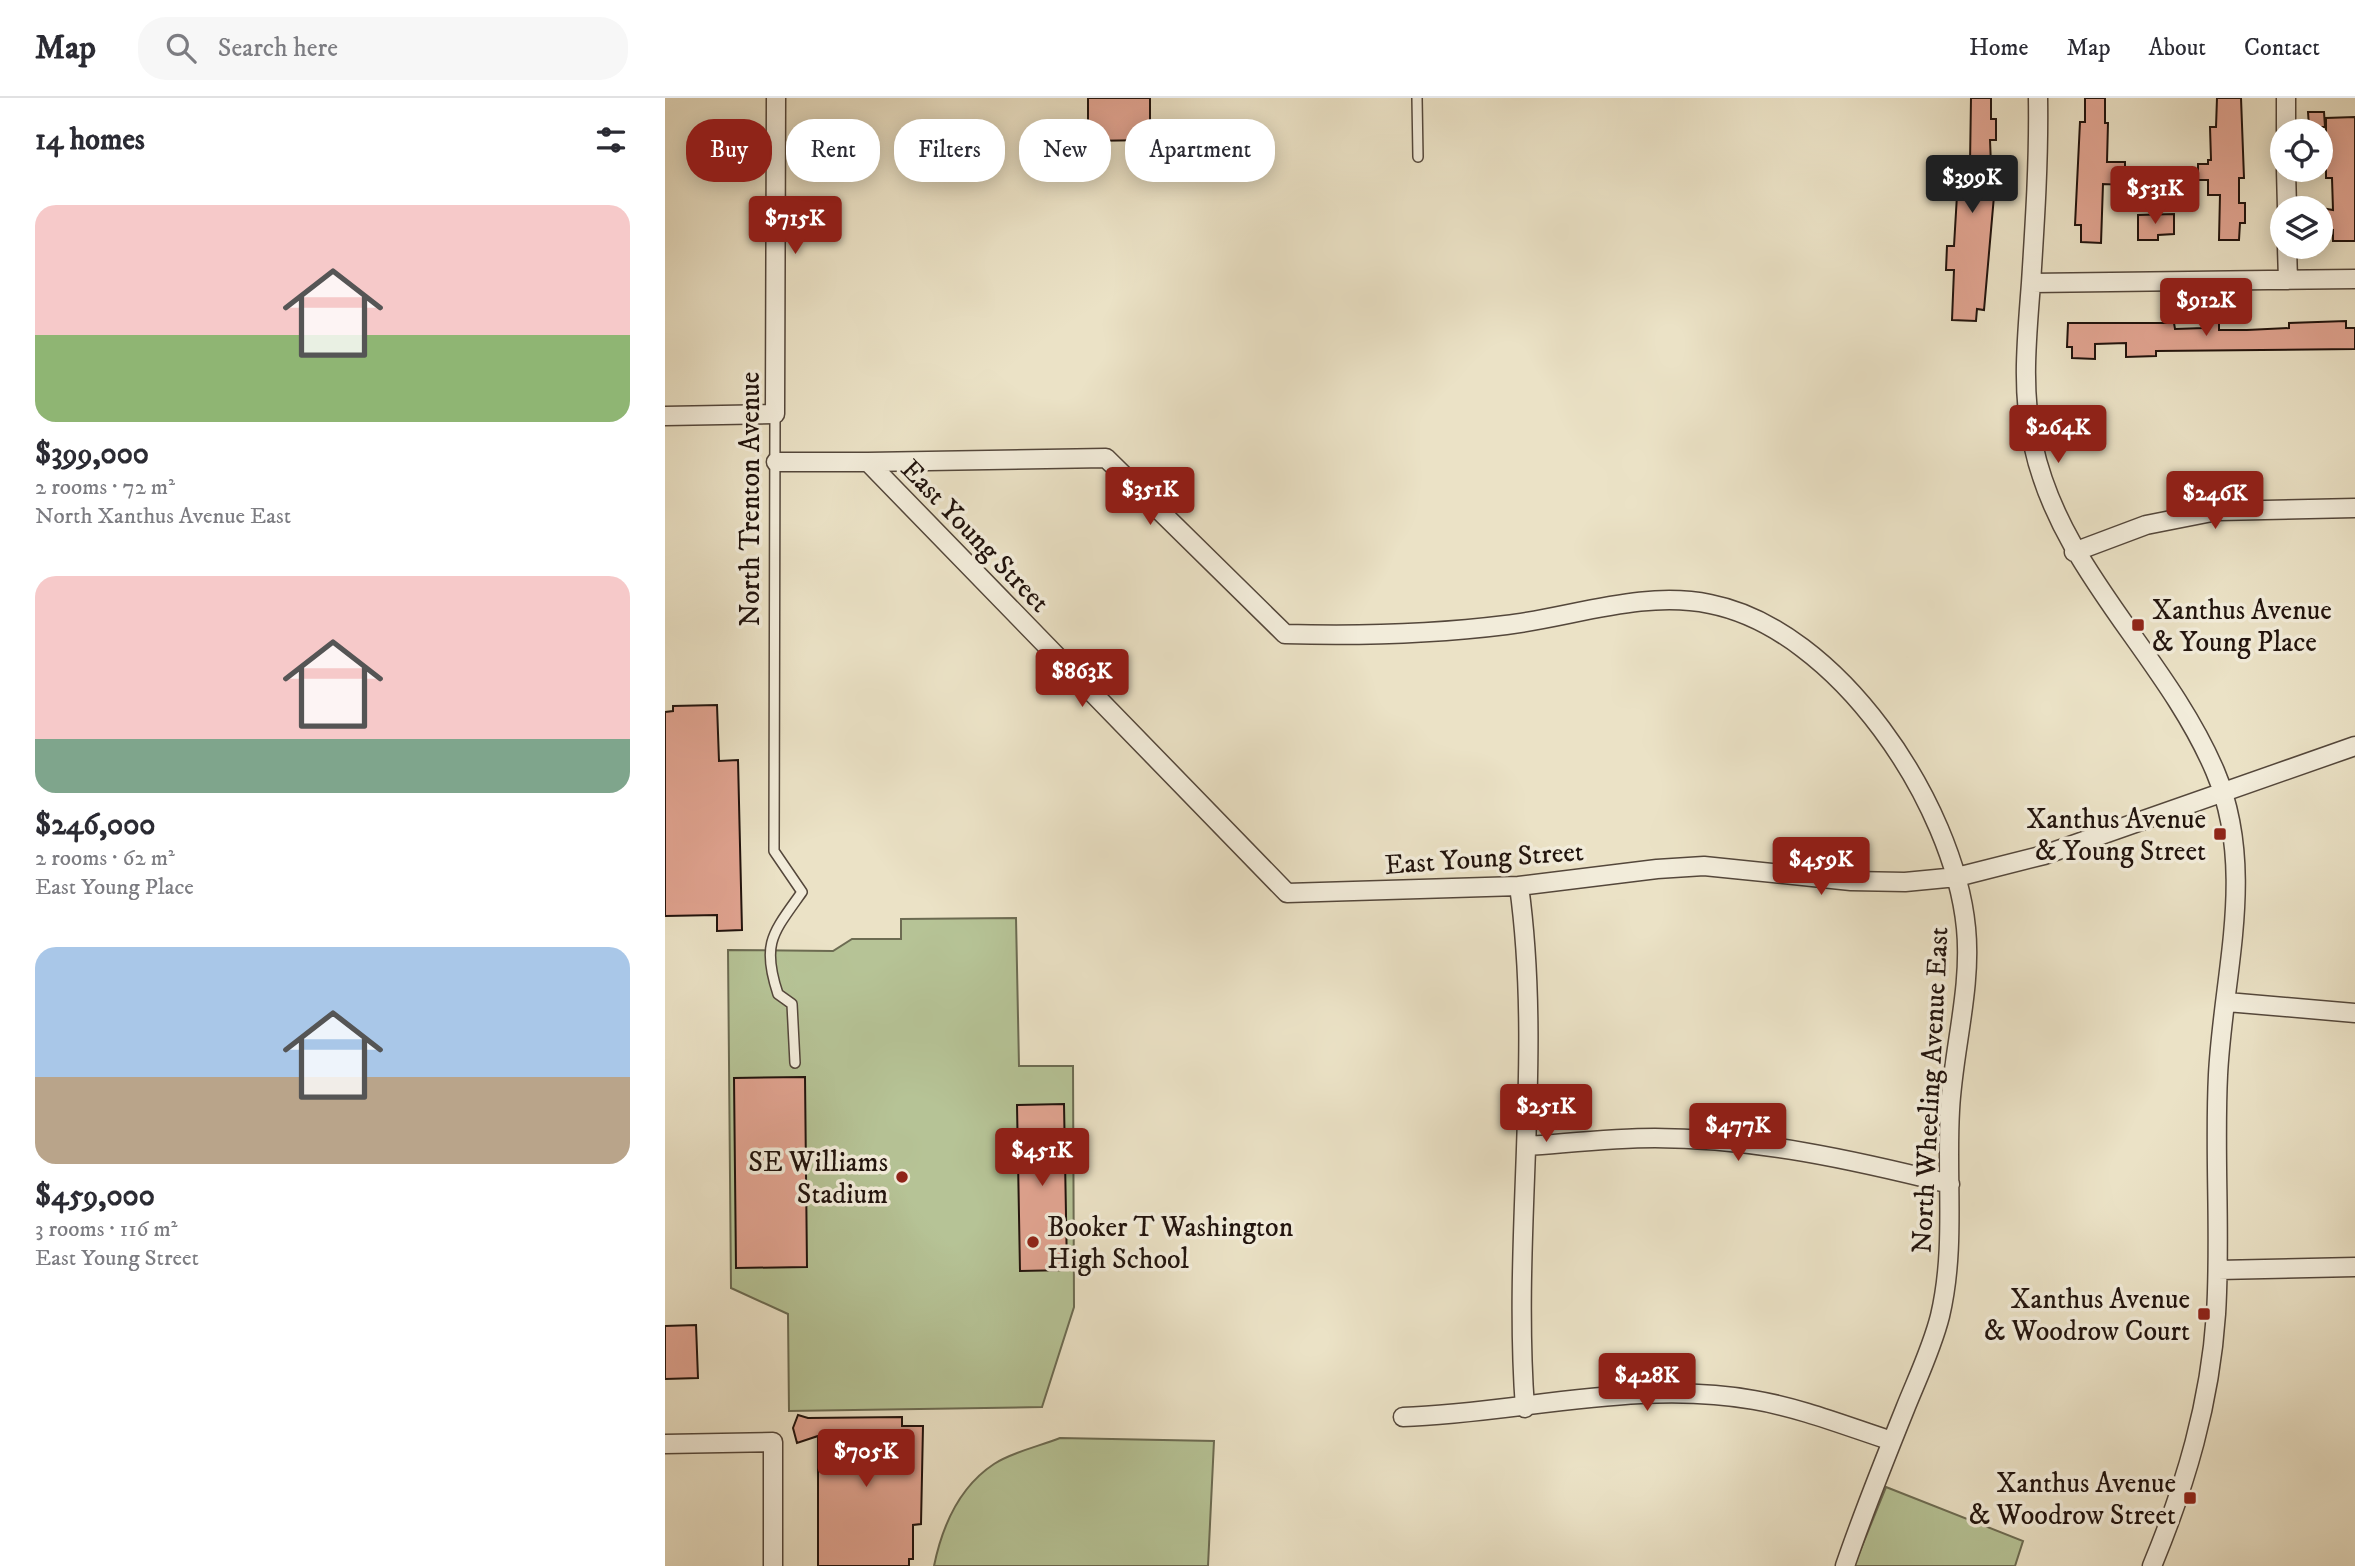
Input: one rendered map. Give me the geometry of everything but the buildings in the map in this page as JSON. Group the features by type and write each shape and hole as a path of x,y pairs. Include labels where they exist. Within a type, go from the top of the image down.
{"street":[{"name":"North Trenton Avenue","path":"775,414 776,98"},
{"path":"2038,98 2025,397 2032,442 2044,488 2074,552 2185,714 2223,791 2236,865 2236,923 2218,1083 2218,1270 2213,1343 2201,1422 2187,1474 2151,1566"},
{"path":"2285,98 2286,119"},
{"path":"2287,259 2288,279"},
{"path":"2031,283 2355,279"},
{"path":"665,416 775,414"},
{"name":"North Wheeling Avenue East","path":"868,462 1106,458 1285,634 1400,632 1504,625 1660,601 1709,603 1742,612 1772,626 1805,648 1865,707 1891,743 1952,857 1967,932 1950,1110 1950,1233 1939,1317 1845,1566"},
{"name":"East Young Street","path":"776,461 868,462 1287,893 1519,886 1704,866 1851,881 1905,882 1957,877 2044,855 2355,746"},
{"path":"2074,552 2146,525 2217,511 2355,508"},
{"path":"1519,886 1529,990 1527,1146 1519,1282 1525,1408"},
{"path":"2227,1002 2355,1013"},
{"path":"1527,1146 1655,1138 1734,1143 1794,1150 1950,1184"},
{"path":"2218,1270 2355,1267"},
{"path":"1403,1417 1525,1408 1654,1393 1708,1395 1753,1400 1800,1411 1892,1441"},
{"path":"665,1444 773,1442 773,1566"}],"lane":[{"path":"1417,98 1418,157"},
{"name":"North Trenton Avenue","path":"775,414 774,851 801,892 781,922 769,951 778,994 792,1004 795,1063"}],"green space":[{"name":"SE Williams Stadium","path":"1016,918 1019,1066 1073,1066 1074,1307 1042,1407 789,1411 788,1314 731,1288 728,950 833,951 852,939 901,939 901,919"},
{"path":"1060,1438 1214,1441 1208,1566 934,1566 947,1523 971,1484 1001,1460"},
{"path":"1886,1487 2023,1541 2015,1566 1854,1566"}],"place":[{"name":"Xanthus Avenue & Young Place","path":"2138,625"},
{"name":"Xanthus Avenue & Young Street","path":"2220,834"},
{"name":"SE Williams Stadium","path":"902,1177"},
{"name":"Booker T Washington High School","path":"1033,1242"},
{"name":"Xanthus Avenue & Woodrow Court","path":"2204,1314"},
{"name":"Xanthus Avenue & Woodrow Street","path":"2190,1498"}]}
